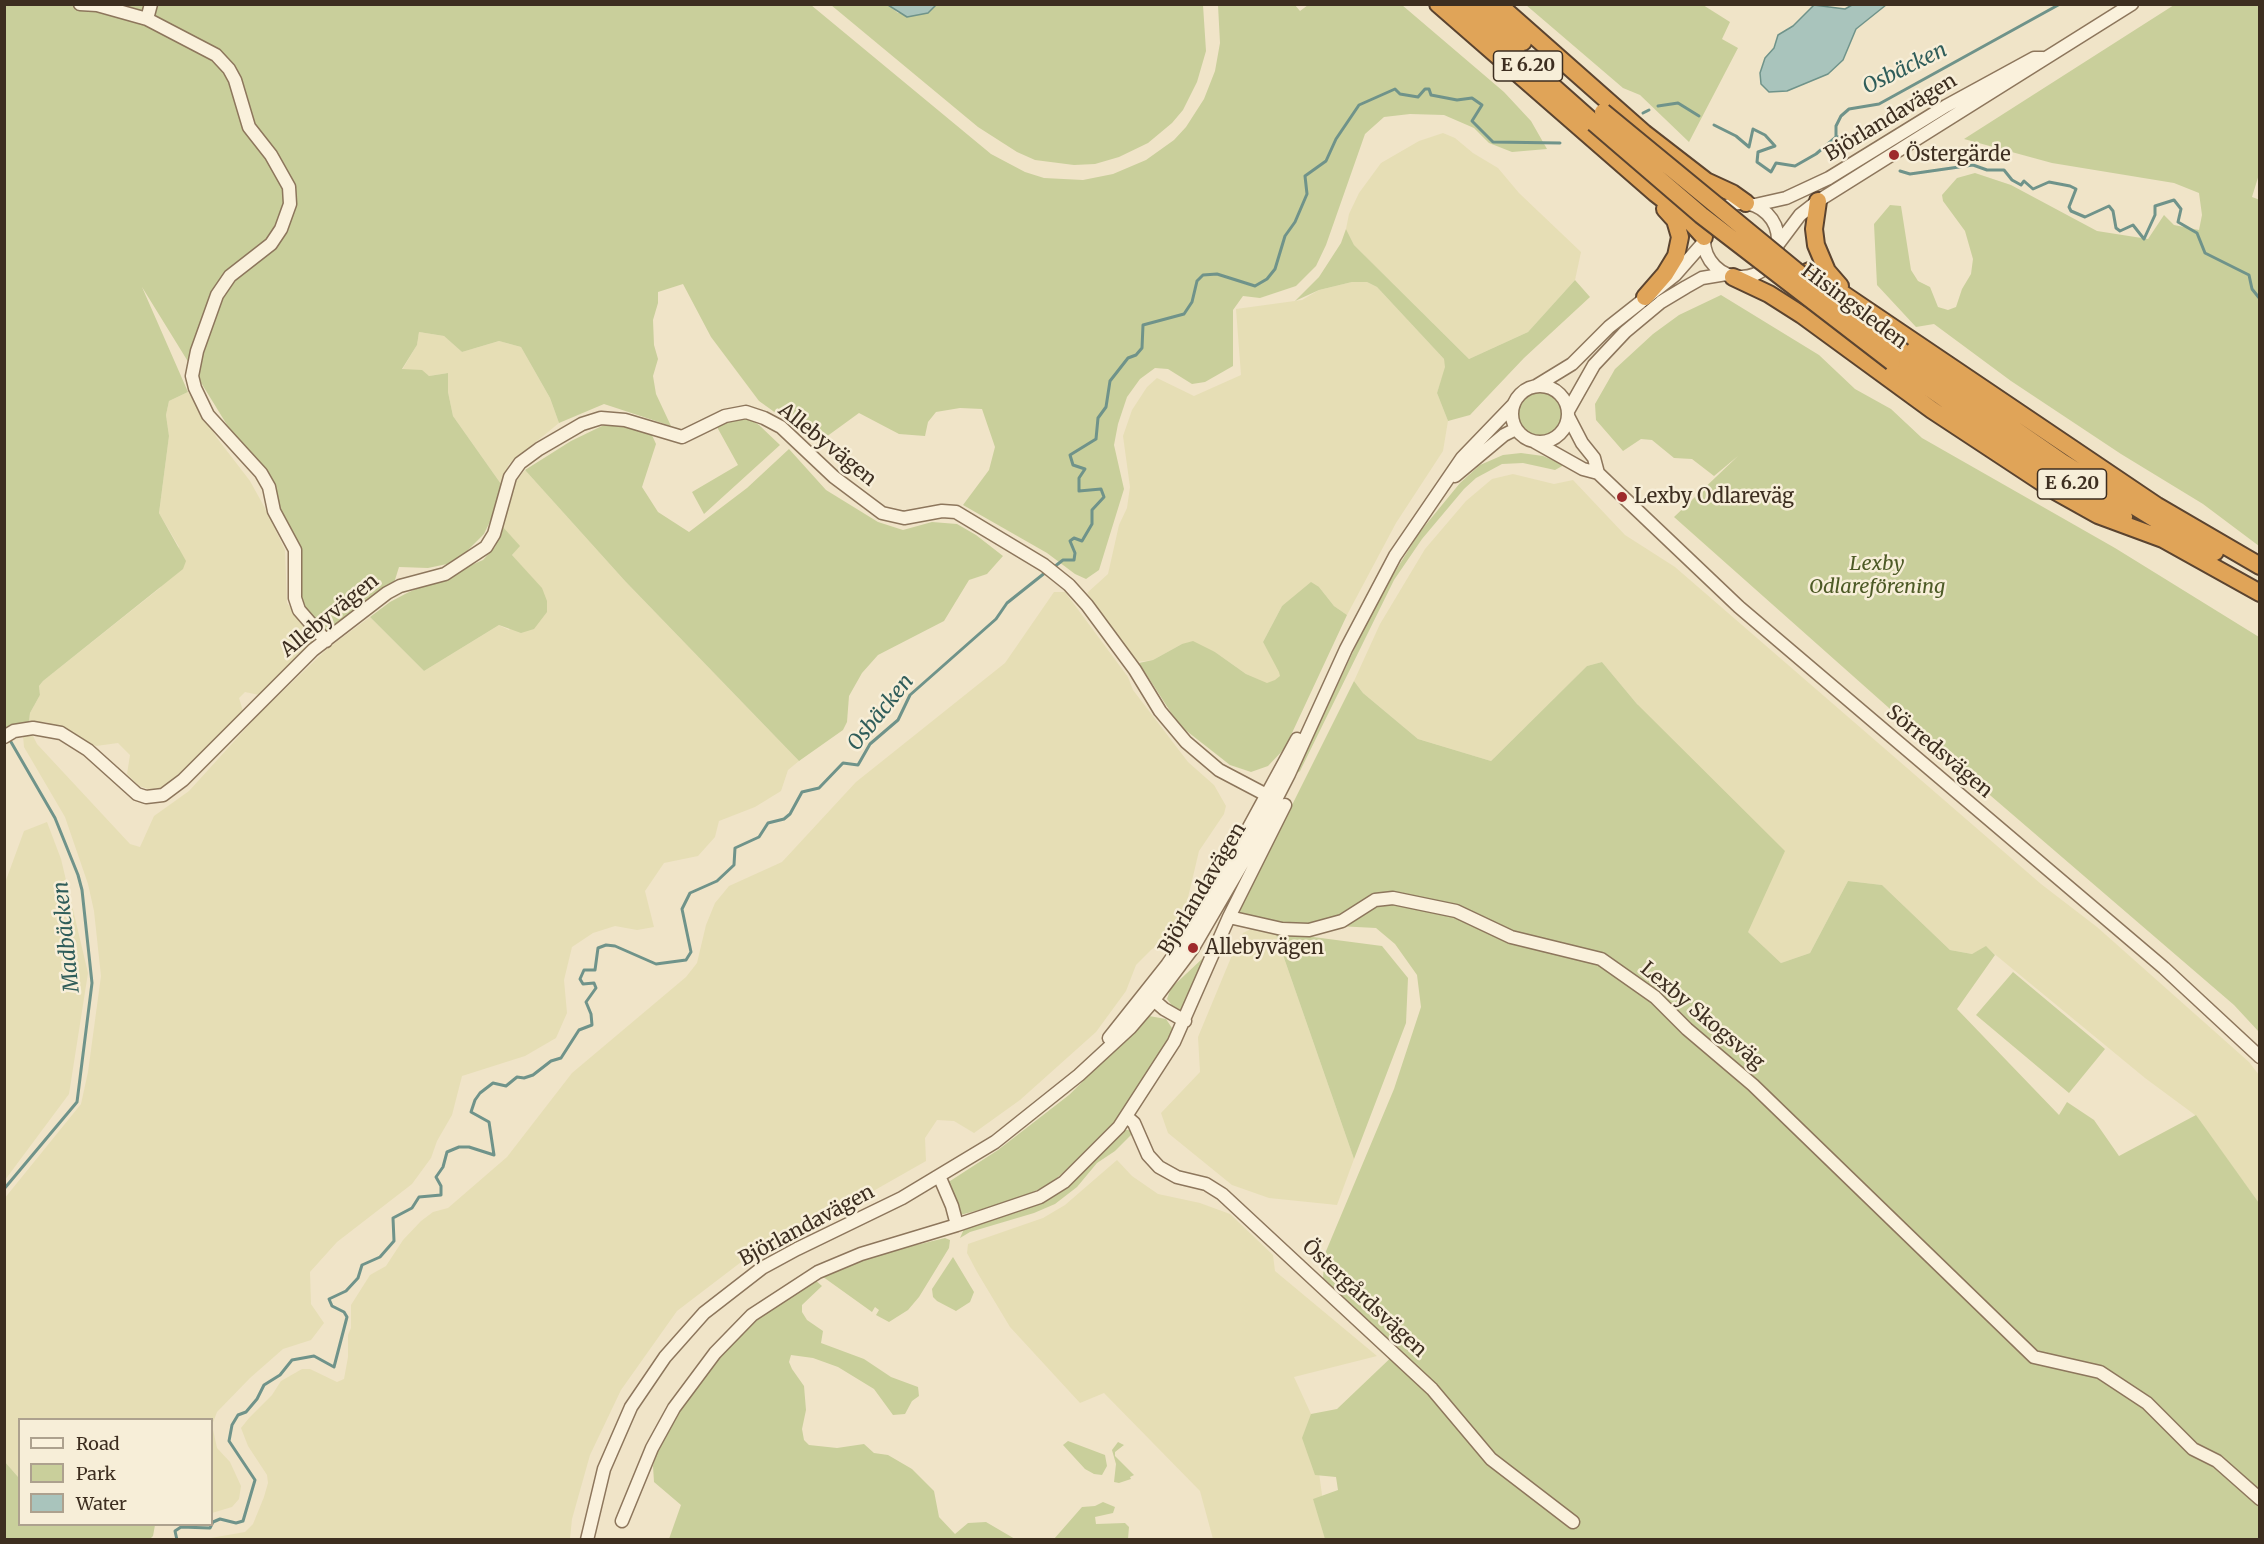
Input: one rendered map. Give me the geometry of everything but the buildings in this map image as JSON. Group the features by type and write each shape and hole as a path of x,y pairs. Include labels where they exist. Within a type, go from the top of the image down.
{"highway":[{"path":"1438,4 1654,194 1686,217 1704,239"},
{"path":"1498,4 1644,133 1707,181 1750,204"},
{"name":"Hisingsleden","path":"1468,6 1993,433 2163,539 2259,593"},
{"path":"1645,297 1672,265 1680,237 1676,220 1654,194"},
{"path":"1818,201 1814,229 1821,259 1848,296"},
{"path":"1778,244 1815,276 1848,296 2148,500 2259,566"},
{"path":"1730,275 1769,294 1802,315 1932,410 2055,491 2098,515 2163,539"},
{"name":"Hisingsleden","path":"1898,357 2158,522 2259,575"}],"street":[{"path":"80,4 97,5 147,19 216,56 230,69 245,119 270,155 290,191 287,217 271,244 230,276 217,295 197,351 192,376 208,415 261,474 269,487 274,511 295,550 295,598 299,610 326,641"},
{"path":"147,19 151,4"},
{"name":"Björlandavägen","path":"1778,244 1800,215 1818,201 2039,65 2043,58 2132,4"},
{"name":"Björlandavägen","path":"1750,204 1786,198 1829,178 1946,106 2034,58 2043,58"},
{"path":"1750,204 1773,220 1778,244 1774,258 1762,271 1750,276 1730,275 1702,278 1661,302 1624,332 1594,365 1559,435 1550,441 1534,442 1524,438 1512,420 1514,404 1524,391 1572,364 1645,297 1675,275 1704,239 1707,225 1718,211 1728,205 1750,204"},
{"path":"1704,239 1710,261 1730,275"},
{"path":"1536,386 1549,388 1559,394 1568,413"},
{"name":"Björlandavägen","path":"1229,917 1259,857 1276,800 1323,697 1387,571 1462,458 1514,404"},
{"name":"Allebyvägen","path":"4,737 14,731 33,728 61,733 88,750 137,794 146,797 164,795 183,780 270,692 326,641 393,589 445,574 481,552 494,534 506,486 520,464 569,431 601,418 625,420 682,437 731,414 752,413 781,427 834,477 882,513 907,518 942,511 956,512 1044,565 1075,591 1144,683 1160,711 1186,742 1219,770 1276,800"},
{"name":"Sörredsvägen","path":"1568,413 1582,443 1594,458 1598,473"},
{"name":"Björlandavägen","path":"1447,483 1504,435 1516,429"},
{"name":"Sörredsvägen","path":"1534,442 1583,469 1598,473 1730,600 2164,968 2259,1057"},
{"name":"Björlandavägen","path":"587,1539 599,1487 618,1434 645,1385 686,1332 729,1292 762,1268 940,1178 1010,1131 1079,1075 1130,1028 1276,800"},
{"name":"Lexby Skogsväg","path":"1229,917 1282,929 1309,930 1342,921 1375,900 1393,897 1456,911 1511,937 1601,959 1655,997 1687,1029 1753,1086 2034,1358 2100,1372 2147,1403 2193,1449 2217,1461 2259,1499"},
{"path":"622,1521 652,1448 674,1408 715,1353 752,1315 791,1288 861,1254 1027,1202 1055,1188 1085,1163 1127,1117 1160,1067 1185,1021 1229,917"},
{"path":"1150,996 1185,1021"},
{"name":"Östergårdsvägen","path":"1127,1117 1134,1123 1148,1155 1159,1167 1177,1177 1206,1184 1222,1194 1432,1389 1491,1459 1573,1522"},
{"path":"940,1178 957,1225"}],"shaded area":[{"path":"1443,133 1455,138 1473,153 1498,168 1519,193 1581,252 1575,280 1528,332 1469,359 1354,245 1346,229 1349,214 1359,193 1381,163 1419,141"},
{"path":"1352,282 1367,282 1377,287 1444,359 1446,367 1437,393 1448,421 1443,451 1396,523 1347,615 1334,606 1319,587 1282,606 1263,642 1280,671 1281,676 1276,681 1268,684 1246,674 1215,652 1182,644 1153,660 1136,662 1087,593 1108,574 1119,525 1127,508 1130,487 1123,436 1132,410 1147,387 1157,378 1194,396 1241,375 1236,309 1302,300 1319,290"},
{"path":"419,332 444,336 462,352 499,341 521,347 550,398 559,423 509,464 501,484 453,416 448,392 448,373 429,376 402,370 417,345"},
{"path":"188,392 217,438 250,481 266,510 285,550 287,603 316,640 259,695 245,692 239,698 243,711 175,779 160,788 148,789 139,786 127,774 130,755 118,743 96,746 46,722 29,722 30,713 40,695 39,686 43,681 160,588 179,547 159,513 169,436 166,415 169,401"},
{"path":"525,470 625,581 799,761 788,770 781,791 755,807 719,821 715,837 698,856 664,863 645,891 654,927 637,930 615,926 593,933 572,947 564,980 567,1013 556,1038 525,1056 462,1076 452,1115 437,1141 431,1158 412,1184 337,1242 310,1272 311,1304 324,1323 311,1340 283,1349 250,1378 217,1412 213,1422 213,1418 18,1418 18,1477 5,1462 4,1199 81,1104 88,1072 101,976 94,911 88,884 65,817 24,747 23,736 32,734 37,744 130,844 140,847 154,816 189,791 258,715 328,648 370,617 424,671 499,625 509,630 541,588 512,555 519,546 503,527 513,485"},
{"path":"1513,474 1554,484 1573,480 1625,535 1675,567 2041,884 2097,927 2249,1062 2259,1075 2259,1203 2195,1115 2145,1078 1986,947 1972,954 1950,950 1882,885 1848,881 1810,953 1781,963 1748,932 1637,704 1602,662 1587,666 1491,761 1418,739 1363,693 1354,681 1380,624 1425,549 1466,501 1492,479"},
{"path":"1054,592 1065,592 1128,677 1133,690 1188,762 1214,785 1226,806 1224,814 1199,851 1186,906 1177,925 1167,940 1152,949 1136,965 1126,991 1096,1032 1020,1100 974,1133 954,1121 937,1120 925,1138 926,1161 817,1223 749,1256 677,1311 621,1390 590,1455 572,1519 570,1539 205,1539 245,1532 253,1524 268,1483 267,1475 248,1446 241,1428 272,1395 281,1381 302,1369 310,1369 337,1382 344,1379 348,1357 348,1335 351,1328 351,1305 370,1275 386,1266 403,1240 421,1221 433,1212 448,1208 507,1157 572,1073 686,977 697,963 706,925 715,903 729,886 782,862 856,782 1005,663"},
{"path":"47,822 61,859 88,973 69,1094 5,1180 5,883 24,831"},
{"path":"1251,929 1275,932 1354,1159 1337,1205 1269,1198 1232,1185 1168,1133 1161,1113 1200,1072 1198,1037 1235,948 1243,933"},
{"path":"1117,1160 1132,1176 1158,1194 1200,1203 1230,1214 1273,1255 1275,1271 1377,1356 1294,1377 1311,1414 1328,1539 1213,1539 1200,1491 1104,1393 1080,1403 1010,1327 977,1272 967,1253 968,1244 1043,1218 1065,1205"},
{"path":"213,1430 217,1448 230,1462 241,1486 239,1499 232,1507 213,1513"}],"green space":[{"path":"936,4 1203,5 1206,51 1197,82 1183,110 1172,123 1148,143 1119,157 1095,164 1074,165 1035,160 1017,152 978,127 831,5 888,5 898,13 920,14 928,13"},
{"path":"4,5 811,5 991,154 1025,172 1044,178 1083,180 1113,174 1146,160 1174,140 1186,127 1204,99 1215,71 1220,43 1218,5 1295,5 1300,11 1308,5 1402,5 1504,92 1531,121 1547,149 1512,152 1489,143 1474,128 1444,115 1410,114 1384,117 1365,134 1326,245 1316,266 1296,286 1260,298 1243,296 1233,310 1233,366 1205,382 1192,384 1168,369 1155,368 1140,379 1127,397 1114,445 1124,489 1099,570 1086,579 1075,574 1047,553 963,505 989,470 995,447 982,409 960,408 936,412 928,422 925,436 899,434 859,413 826,437 787,421 759,401 711,337 683,284 658,292 658,303 653,320 654,345 658,359 653,376 656,394 671,426 604,404 559,423 550,398 521,347 499,341 462,352 444,336 419,332 417,345 402,369 422,370 429,376 448,373 448,392 453,416 501,484 494,513 484,534 465,553 447,564 428,568 399,567 394,583 327,631 301,603 300,548 290,527 142,287 188,392 169,401 166,415 169,436 159,513 186,561 183,569 43,681 39,686 40,695 30,713 29,722 5,729"},
{"path":"1526,5 1703,5 1730,22 1722,39 1738,48 1689,142 1640,95 1623,88"},
{"path":"2174,5 2259,5 2260,171 2252,197 2260,200 2259,546 2203,504 2121,454 2011,381 1934,324 1916,327 1877,285 1874,224 1890,205 1901,206 1911,270 1918,281 1930,287 1938,307 1948,310 1956,307 1962,289 1971,274 1973,259 1965,231 1943,201 1942,195 1957,178 1975,173 2011,185 2097,231 2148,239 2164,215 2174,225 2199,230 2202,215 2199,193 2174,183 2052,163 1964,139"},
{"path":"1346,229 1354,245 1469,359 1528,332 1575,280 1590,297 1524,358 1470,415 1448,421 1437,393 1445,367 1444,359 1377,287 1367,282 1352,282 1319,290 1295,301 1319,277 1341,243"},
{"name":"Lexby Odlareförening","path":"1721,295 1819,355 1855,389 1891,409 1922,438 2115,548 2259,637 2259,1032 2234,1005 1898,716 1674,517 1738,456 1714,476 1692,459 1674,458 1652,440 1641,439 1623,451 1596,420 1595,404 1615,369 1653,334 1679,315"},
{"path":"1539,392 1555,399 1562,415 1555,431 1539,438 1523,431 1516,415 1523,399"},
{"path":"747,418 759,425 780,445 704,514 692,492 738,465 717,427 736,419"},
{"path":"604,425 625,426 651,433 656,444 642,487 658,512 689,532 747,488 789,449 826,490 878,522 903,530 932,522 957,524 976,535 1003,556 987,574 969,580 944,621 878,655 862,673 849,696 847,722 843,730 799,761 625,581 525,470 571,441"},
{"path":"1521,453 1543,456 1564,465 1555,470 1523,463 1502,464 1476,478 1464,489 1422,539 1394,580 1300,771 1295,775 1378,599 1419,533 1460,483 1480,465 1503,455"},
{"path":"503,527 520,546 512,555 542,588 547,601 547,612 534,629 521,633 499,625 424,671 370,617 407,593 483,560 495,547"},
{"path":"1311,582 1319,587 1334,606 1347,615 1285,748 1268,766 1251,772 1230,765 1179,725 1139,663 1153,660 1182,644 1193,641 1215,652 1246,674 1267,683 1275,680 1280,676 1279,672 1263,642 1282,606"},
{"path":"1602,662 1637,704 1785,851 1748,932 1781,963 1810,953 1848,881 1882,885 1950,950 1972,954 1986,946 1995,955 1957,1009 2059,1115 2067,1102 2094,1120 2119,1156 2196,1115 2259,1203 2259,1539 1325,1539 1313,1499 1338,1490 1336,1477 1315,1475 1302,1438 1311,1414 1337,1409 1400,1349 1323,1281 1324,1256 1394,1089 1421,1007 1417,975 1395,944 1376,928 1279,923 1238,913 1354,681 1363,693 1418,739 1491,761 1587,666"},
{"path":"1275,932 1382,946 1408,978 1406,1023 1354,1159"},
{"path":"1202,959 1208,963 1185,1008 1180,1010 1173,1007 1167,999 1171,988"},
{"path":"2013,972 2105,1049 2069,1093 1976,1015"},
{"path":"1149,1016 1166,1019 1174,1031 1106,1135 1050,1184 1014,1201 960,1215 947,1183 998,1150 1069,1095"},
{"path":"1125,1130 1132,1130 1132,1134 1115,1151 1097,1163 1077,1187 1055,1204 1034,1213 970,1232 960,1238 964,1229 1049,1198 1092,1163"},
{"path":"945,1238 950,1240 949,1248 919,1297 908,1310 889,1322 876,1315 879,1310 875,1307 872,1312 819,1274 884,1253"},
{"path":"953,1257 974,1292 970,1302 956,1311 937,1301 933,1297 932,1289"},
{"path":"814,1279 822,1286 802,1305 802,1312 807,1320 823,1331 821,1343 864,1359 891,1377 918,1387 919,1396 912,1401 905,1414 893,1415 874,1389 838,1367 813,1358 791,1355 789,1362 804,1386 806,1410 802,1429 804,1440 809,1445 837,1448 864,1444 874,1453 888,1455 912,1469 934,1491 939,1517 955,1534 968,1523 986,1522 1015,1539 669,1539 681,1505 654,1482 653,1466 660,1442 696,1385 737,1336 753,1321"},
{"path":"1068,1441 1105,1455 1107,1466 1102,1475 1085,1469 1063,1445"},
{"path":"1118,1442 1124,1445 1115,1452 1115,1456 1134,1475 1130,1477 1131,1479 1119,1483 1114,1482 1116,1464 1112,1450"},
{"path":"5,1462 18,1477 18,1526 155,1526 153,1536 149,1540 5,1539"},
{"path":"1103,1502 1115,1507 1113,1513 1095,1517 1096,1524 1125,1523 1129,1527 1128,1539 1054,1539 1082,1507 1095,1506"}],"water":[{"path":"888,5 936,5 928,13 907,17"},
{"path":"1814,5 1845,9 1852,5 1886,5 1856,29 1843,60 1828,74 1787,91 1769,92 1761,84 1760,73 1765,58 1774,48 1778,35 1793,26"}],"waterway":[{"name":"Osbäcken","path":"1714,125 1736,136 1749,147 1753,129 1765,135 1775,146 1758,152 1757,162 1771,172 1776,163 1795,166 1816,154 1836,137 1836,126 1841,116 1849,109 1879,104 2060,4"},
{"name":"Osbäcken","path":"1054,567 1063,560 1074,560 1075,553 1070,541 1074,538 1082,541 1092,524 1092,510 1104,497 1101,489 1079,491 1079,478 1085,469 1073,465 1070,455 1096,439 1098,418 1106,407 1110,381 1128,358 1136,355 1142,348 1143,325 1184,314 1192,302 1197,281 1203,275 1217,274 1255,286 1267,279 1275,269 1285,236 1295,222 1307,194 1305,176 1326,161 1336,139 1359,105 1395,89 1400,94 1418,97 1425,89 1429,89 1431,95 1457,100 1472,98 1482,105 1472,121 1493,142 1560,143"},
{"name":"Osbäcken","path":"1658,106 1678,103 1699,116"},
{"name":"Osbäcken","path":"1643,113 1649,110"},
{"path":"1836,137 1845,137"},
{"path":"1900,171 1910,174 1973,165 1987,170 2004,170 2012,180 2021,185 2024,181 2033,189 2049,182 2070,186 2076,189 2069,207 2071,211 2085,217 2109,206 2113,211 2116,228 2120,231 2133,225 2144,239 2155,215 2155,206 2174,200 2181,209 2178,222 2197,233 2205,253 2249,275 2252,289 2260,299"},
{"name":"Osbäcken","path":"213,1522 220,1519 236,1523 243,1521 255,1480 229,1441 232,1425 238,1415 246,1412 257,1399 264,1385 280,1375 292,1360 314,1356 334,1367 347,1317 344,1312 332,1306 329,1299 346,1291 358,1278 362,1265 380,1257 394,1241 393,1218 412,1208 419,1197 441,1195 441,1186 436,1177 443,1167 447,1152 459,1147 469,1147 494,1155 489,1122 471,1112 475,1100 493,1083 506,1086 517,1077 524,1078 533,1075 551,1061 561,1058 579,1030 592,1025 591,1014 586,1002 596,988 594,983 583,984 580,979 584,970 595,970 598,948 606,945 615,946 656,964 686,960 691,952 682,909 690,893 717,881 734,865 735,848 759,837 768,823 784,819 790,814 802,792 819,788 843,763 858,765 870,744 898,720 910,695 996,619 1007,603 1046,572"},
{"name":"Madbäcken","path":"4,1189 77,1102 92,983 82,890 78,875 55,818 11,742"},
{"name":"Osbäcken","path":"177,1540 175,1531 181,1527 210,1528 211,1526"}],"place":[{"name":"Östergärde","path":"1894,155"},
{"name":"Lexby Odlareväg","path":"1622,497"},
{"name":"Allebyvägen","path":"1193,948"}]}
